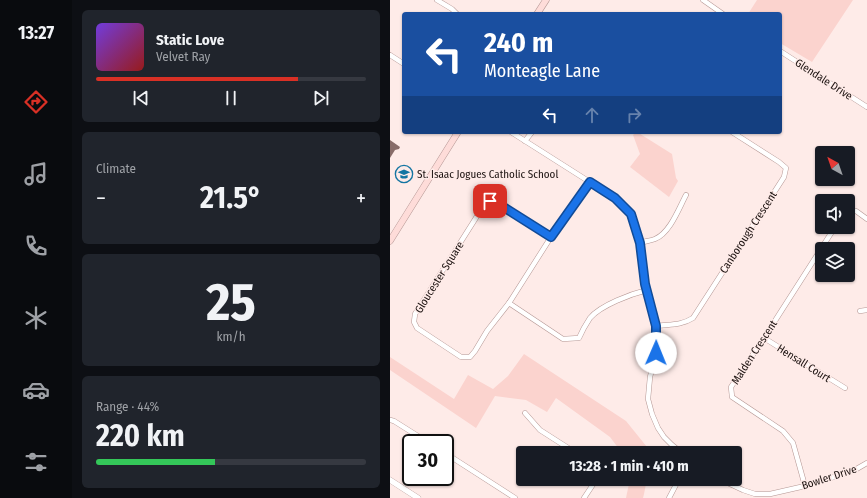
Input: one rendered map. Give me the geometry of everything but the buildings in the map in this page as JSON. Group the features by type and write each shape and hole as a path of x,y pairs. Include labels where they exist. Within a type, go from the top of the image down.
{"main road":[{"path":"538,12 546,0"},
{"path":"390,241 457,134"}],"street":[{"path":"437,0 455,12"},
{"path":"703,0 720,12"},
{"name":"Glendale Drive","path":"782,52 867,107"},
{"path":"390,55 402,63"},
{"path":"514,134 615,198 631,214 640,243 647,290 656,326 656,353 650,377 648,399 658,428 664,437 673,446"},
{"path":"525,141 530,134"},
{"name":"Canborough Crescent","path":"656,326 677,325 693,318 784,177 786,168 735,134"},
{"path":"590,182 551,237 509,303 563,339 579,338 590,318 604,307 617,300 647,290"},
{"path":"640,243 656,238 664,233 672,222 686,195"},
{"name":"Gloucester Square","path":"509,303 487,331 470,357 462,357 417,328 414,322 415,314 486,202 494,201 551,237"},
{"path":"855,211 867,219"},
{"name":"Malden Crescent","path":"805,486 793,443 783,431 732,397 731,388 831,234"},
{"path":"860,311 867,310"},
{"name":"Hensall Court","path":"764,338 845,388"},
{"path":"525,413 540,430 565,446"},
{"path":"390,420 415,434"},
{"path":"454,459 515,498"},
{"name":"Bowler Drive","path":"734,486 756,494 770,494 805,486 854,471 867,463"},
{"path":"390,480 418,498"},
{"path":"584,498 592,486"},
{"path":"669,498 675,486"}],"shaded area":[{"path":"757,0 853,0 812,62 782,44 782,12 749,12"},
{"path":"640,134 672,154 676,178 678,181 669,197 630,167 640,154 633,135"},
{"path":"524,354 626,421 646,446 617,446 610,437 556,398 547,412 526,400 495,396 476,428 390,370 390,357 454,399 468,375 493,389 508,376"},
{"path":"629,486 646,486 643,498 626,498"}],"place":[{"name":"St. Isaac Jogues Catholic School","path":"404,174"}],"route":[{"path":"490,201 494,201 551,237 590,182 615,198 631,214 640,243 645,284 656,326 656,353"}]}
